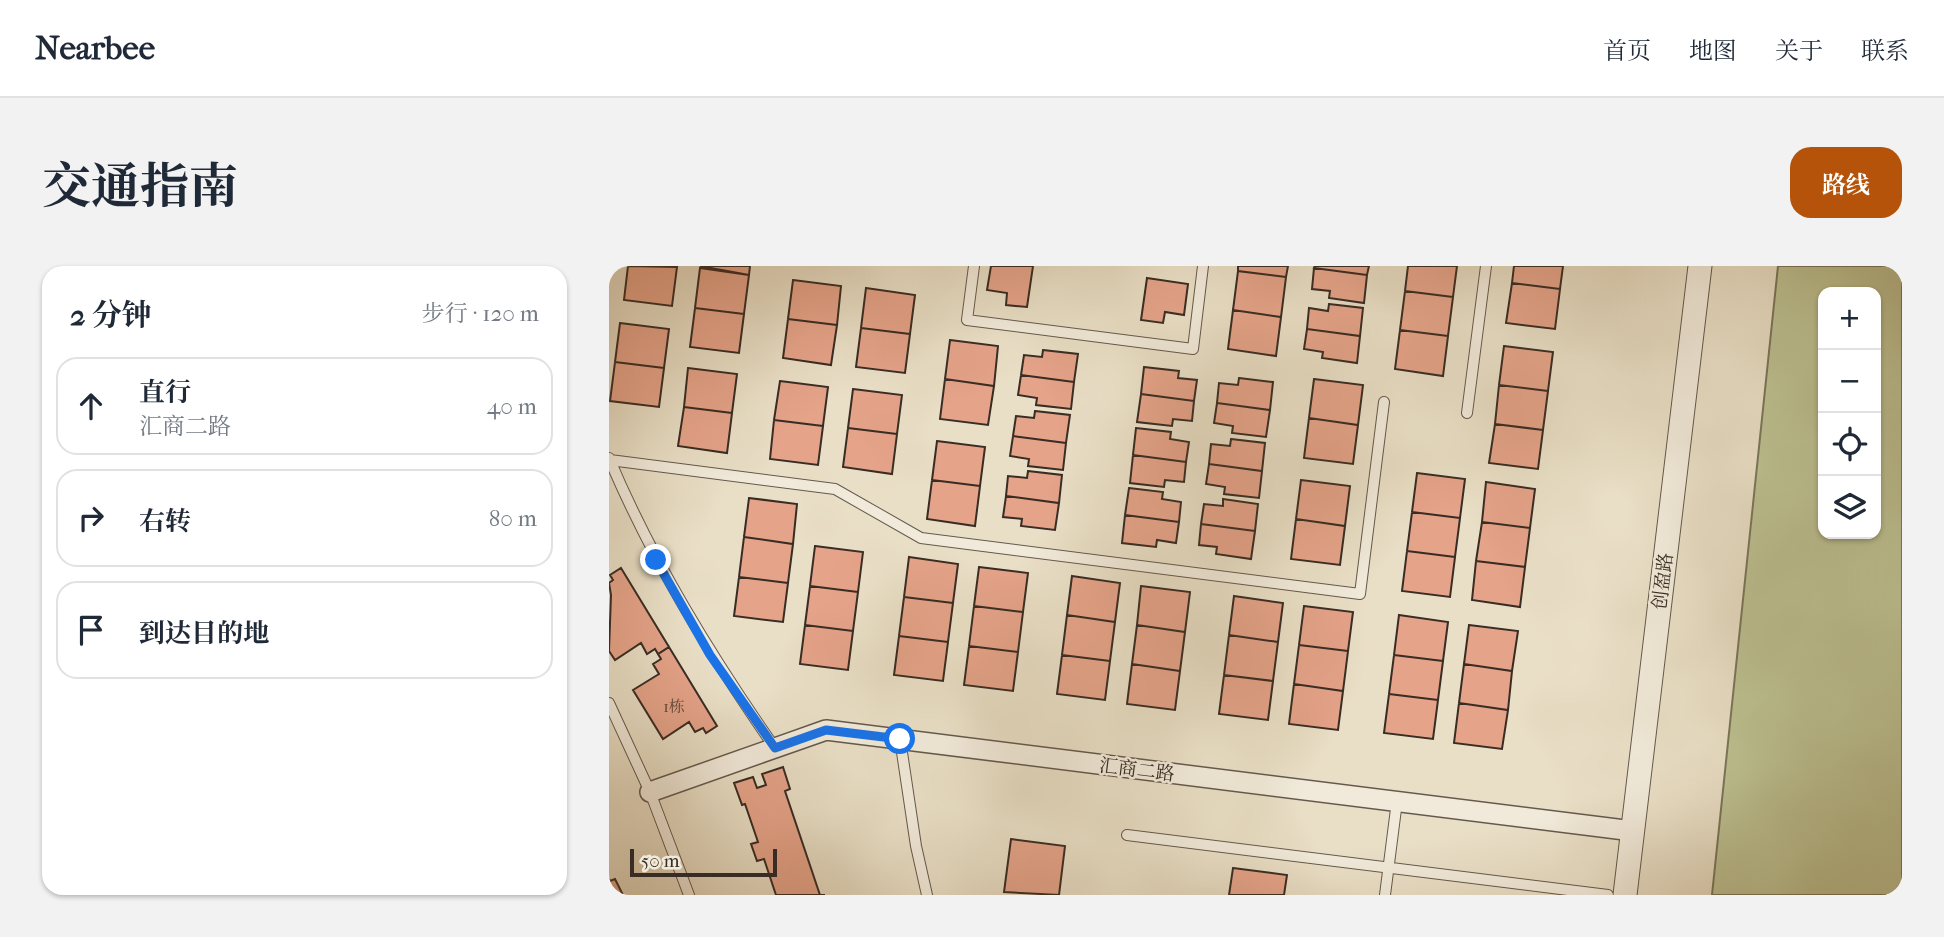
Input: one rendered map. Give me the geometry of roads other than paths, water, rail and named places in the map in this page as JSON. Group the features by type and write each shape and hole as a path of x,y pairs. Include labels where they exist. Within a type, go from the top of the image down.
{"street":[{"name":"创盈路","path":"1625,895 1700,266"},
{"name":"汇商二路","path":"650,792 826,730 1633,831"}],"lane":[{"path":"974,266 967,320 1193,349 1203,266"},
{"path":"1467,413 1486,266"},
{"path":"610,458 835,489 921,538 1360,594 1384,402"},
{"path":"610,458 656,560 703,643 775,748"},
{"path":"609,703 650,792 689,895"},
{"path":"900,739 916,846 927,895"},
{"path":"1385,895 1397,801"},
{"path":"1127,835 1608,895"}]}
